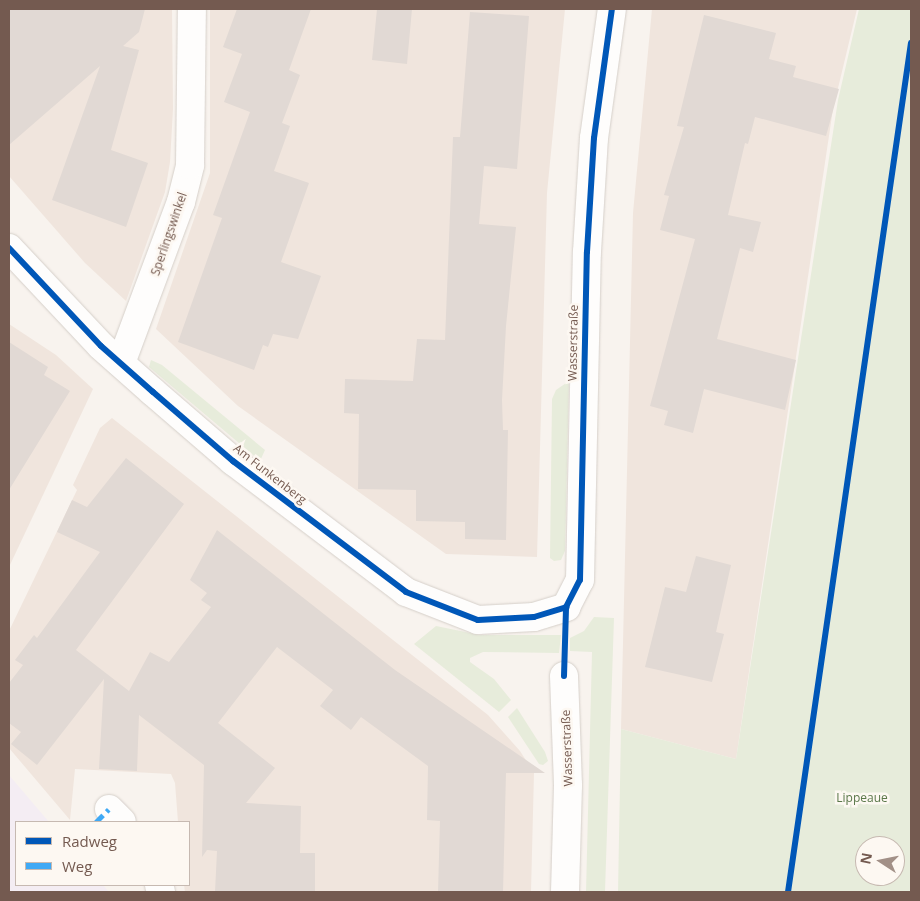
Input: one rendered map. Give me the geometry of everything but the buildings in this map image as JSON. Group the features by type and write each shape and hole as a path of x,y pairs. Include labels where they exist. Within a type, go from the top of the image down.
{"street":[{"name":"Sperlingswinkel","path":"121,363 130,331 140,314 181,202 190,165 192,9"},
{"name":"Wasserstraße","path":"566,607 580,580 587,252 594,138 612,9"},
{"name":"Am Funkenberg","path":"9,248 121,363 233,461 406,592 478,620 534,616 566,607"},
{"name":"Wasserstraße","path":"564,676 568,785 565,892"}],"shaded area":[{"path":"9,9 172,9 173,109 170,162 165,192 126,301 85,263 9,176"},
{"path":"210,9 565,9 547,193 537,557 446,554 238,406 156,329 210,173"},
{"path":"652,9 857,9 833,109 736,759 621,729 633,213"},
{"path":"9,324 56,355 93,389 9,567"},
{"path":"112,418 488,715 520,751 534,773 531,892 185,892 184,886 190,886 190,821 178,821 175,783 171,774 75,769 70,820 9,748 9,631 77,490 73,485 100,428"},
{"path":"9,775 48,821 15,821 15,886 104,886 109,892 9,892"}],"green space":[{"name":"Lippeaue","path":"859,9 911,9 911,892 618,892 621,729 736,759 838,100"},
{"path":"151,360 162,365 265,450 260,461 149,367"},
{"path":"569,381 565,551 561,560 554,561 550,558 552,399 556,390"},
{"path":"594,617 614,618 605,892 586,892 592,652 570,651 570,638 584,631"},
{"path":"436,626 480,635 561,635 559,653 483,652 470,658 470,662 494,679 511,700 499,712 414,644"},
{"path":"517,708 545,752 548,761 543,765 539,764 508,717"}],"marked path":[{"path":"97,821 109,809"}],"cycle path":[{"path":"564,676 566,607 580,580 587,252 594,138 612,9"},
{"path":"788,892 911,43"},
{"path":"9,248 101,346 153,392 233,461 406,592 478,620 534,617 566,607"}]}
